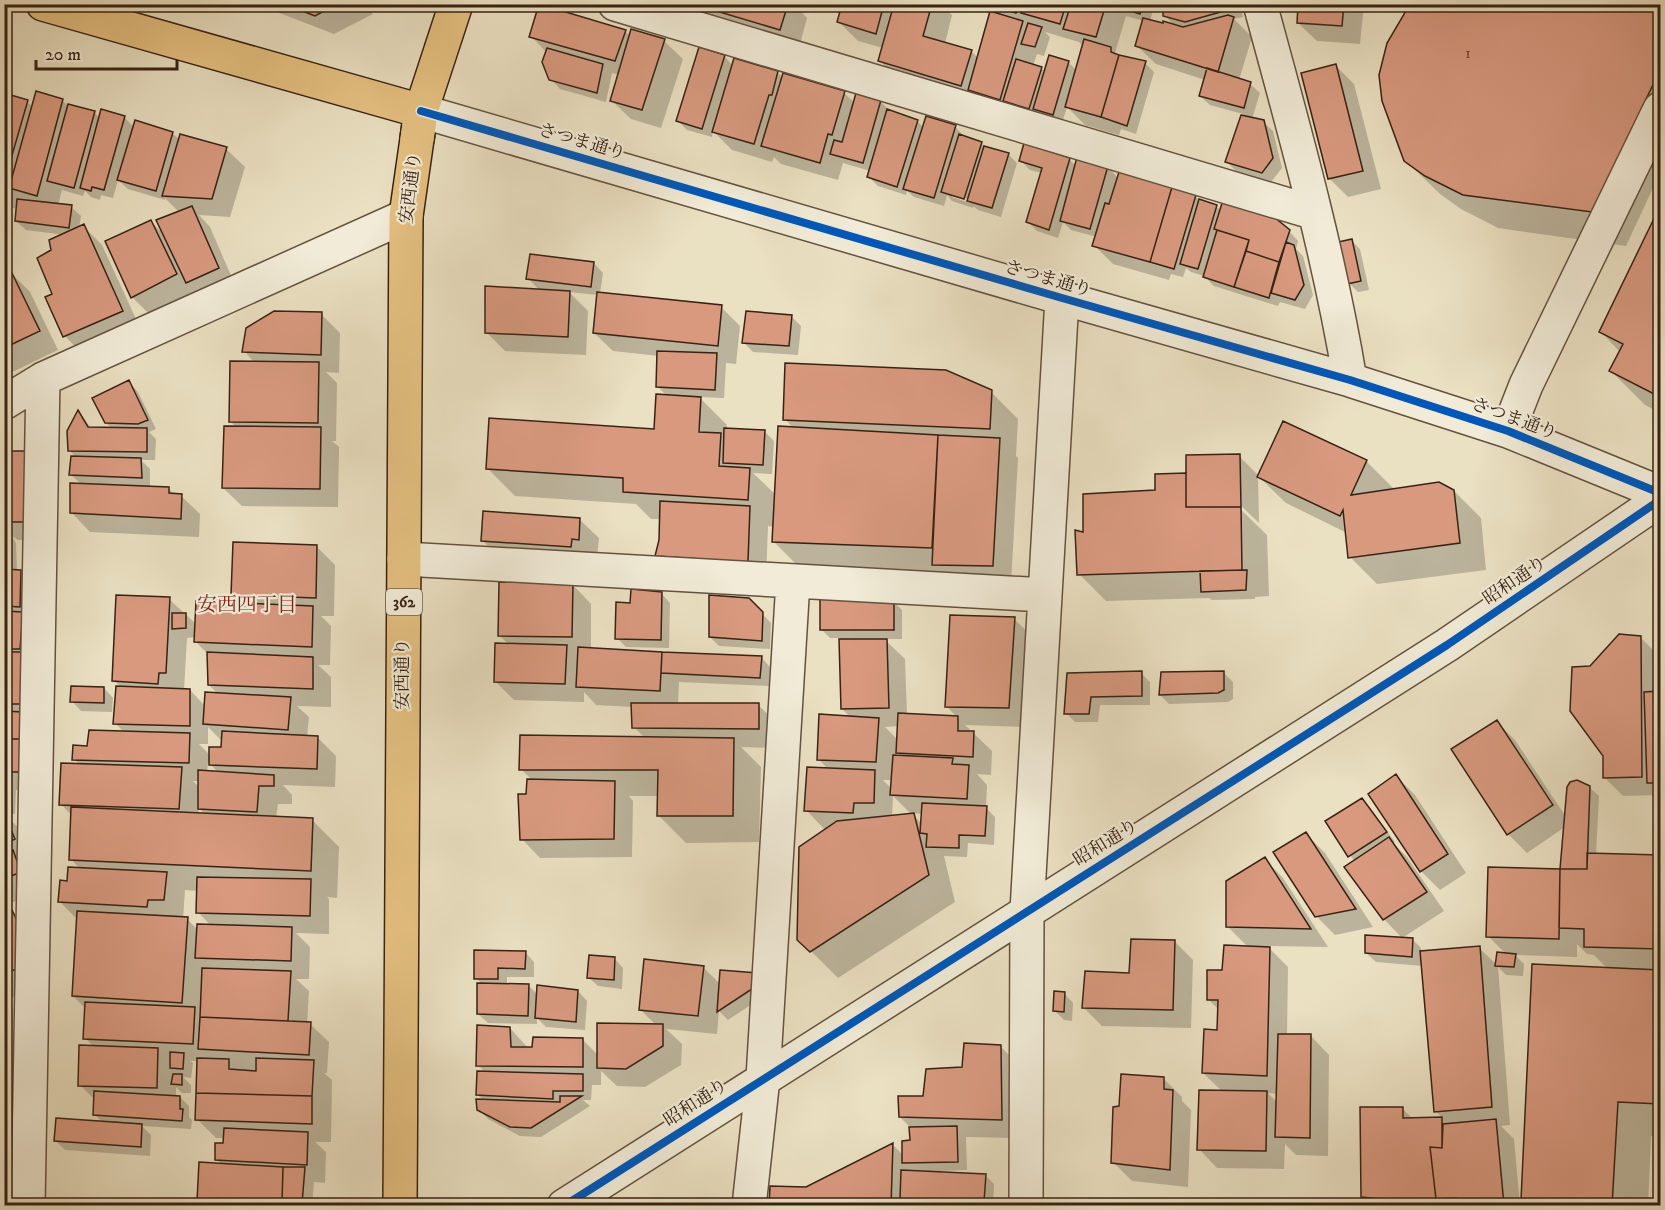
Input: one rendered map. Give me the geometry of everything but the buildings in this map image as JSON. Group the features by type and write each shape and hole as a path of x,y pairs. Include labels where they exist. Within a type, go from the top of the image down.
{"main road":[{"name":"さつま通り","path":"43,4 421,111"},
{"path":"400,1206 406,216 421,111 456,4"}],"street":[{"path":"615,4 1315,213"},
{"path":"1260,4 1311,191 1343,336 1350,380"},
{"path":"1508,431 1526,385 1660,109"},
{"name":"さつま通り","path":"421,111 1350,380 1508,431 1660,493"},
{"path":"4,403 43,379 406,216"},
{"path":"1029,1205 1027,911 1062,298"},
{"path":"28,1206 43,379"},
{"name":"昭和通り","path":"564,1206 1447,645 1660,500"},
{"path":"404,559 1045,595"},
{"path":"749,1206 763,1078 793,581"},
{"path":"4,1201 6,1206"}],"cycle path":[{"path":"421,111 1350,380 1508,431 1660,493"},
{"path":"564,1206 1447,645 1660,500"}],"district":[{"name":"安西四丁目","path":"247,605"}]}
